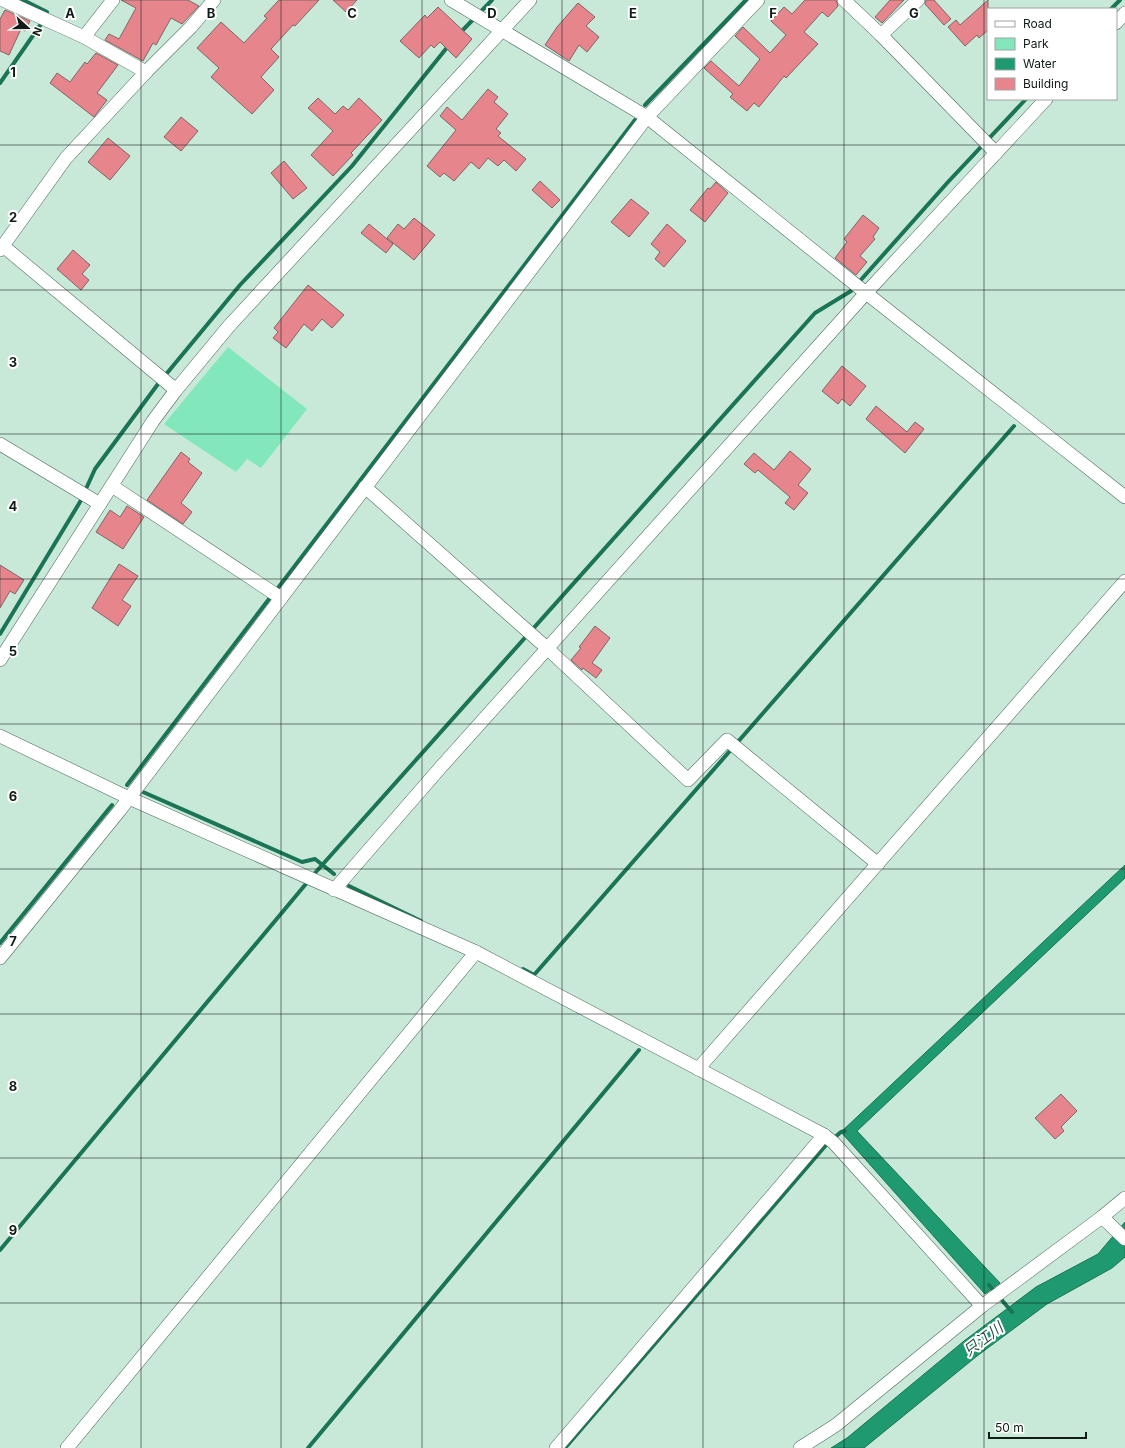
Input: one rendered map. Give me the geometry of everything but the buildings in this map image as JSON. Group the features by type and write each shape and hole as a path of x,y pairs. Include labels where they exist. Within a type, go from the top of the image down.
{"street":[{"path":"3,0 84,37 146,72"},
{"path":"84,37 113,0"},
{"path":"168,382 1,248 66,158 146,72 191,27 214,0"},
{"path":"451,0 647,117 859,288 1125,498"},
{"path":"0,660 153,421 168,382 229,326 530,0"},
{"path":"0,958 129,798 647,117 758,0"},
{"path":"844,0 881,35 993,150"},
{"path":"881,35 918,0"},
{"path":"1117,22 1125,13"},
{"path":"334,890 440,768 548,649 859,288 993,150 1045,100"},
{"path":"1,448 100,504"},
{"path":"112,486 281,598"},
{"path":"366,487 548,649 688,780 727,740 878,864"},
{"path":"698,1069 1125,581"},
{"path":"0,736 129,798 476,952 829,1139 982,1306"},
{"path":"67,1448 476,952"},
{"path":"556,1448 829,1139"},
{"path":"800,1448 836,1426 982,1306 1102,1217 1125,1198"},
{"path":"1102,1217 1125,1239"}],"green space":[{"path":"228,347 307,409 261,468 247,459 236,472 164,424"}],"water":[{"path":"1125,865 1125,878 857,1131 1000,1283 985,1294 841,1132"},
{"name":"只江川","path":"1125,1222 1125,1257 1112,1268 1047,1304 977,1356 864,1448 831,1448 847,1438 964,1341 1036,1287 1098,1254"}],"waterway":[{"path":"23,0 47,12"},
{"path":"459,34 492,0"},
{"path":"645,105 746,0"},
{"path":"1112,8 1120,0"},
{"path":"0,83 41,24"},
{"path":"0,634 80,502 95,469 158,384 240,285 352,166 449,45"},
{"path":"0,1250 315,873 815,313 851,291 948,182 1025,100"},
{"path":"278,588 635,120"},
{"path":"523,969 534,975 1014,426"},
{"path":"127,785 269,599"},
{"path":"143,792 302,862 315,859 334,874"},
{"path":"0,943 112,805"},
{"path":"349,886 421,921"},
{"path":"308,1448 639,1050"},
{"path":"565,1448 827,1144 841,1132 845,1131"},
{"path":"989,1285 1012,1312"}]}
